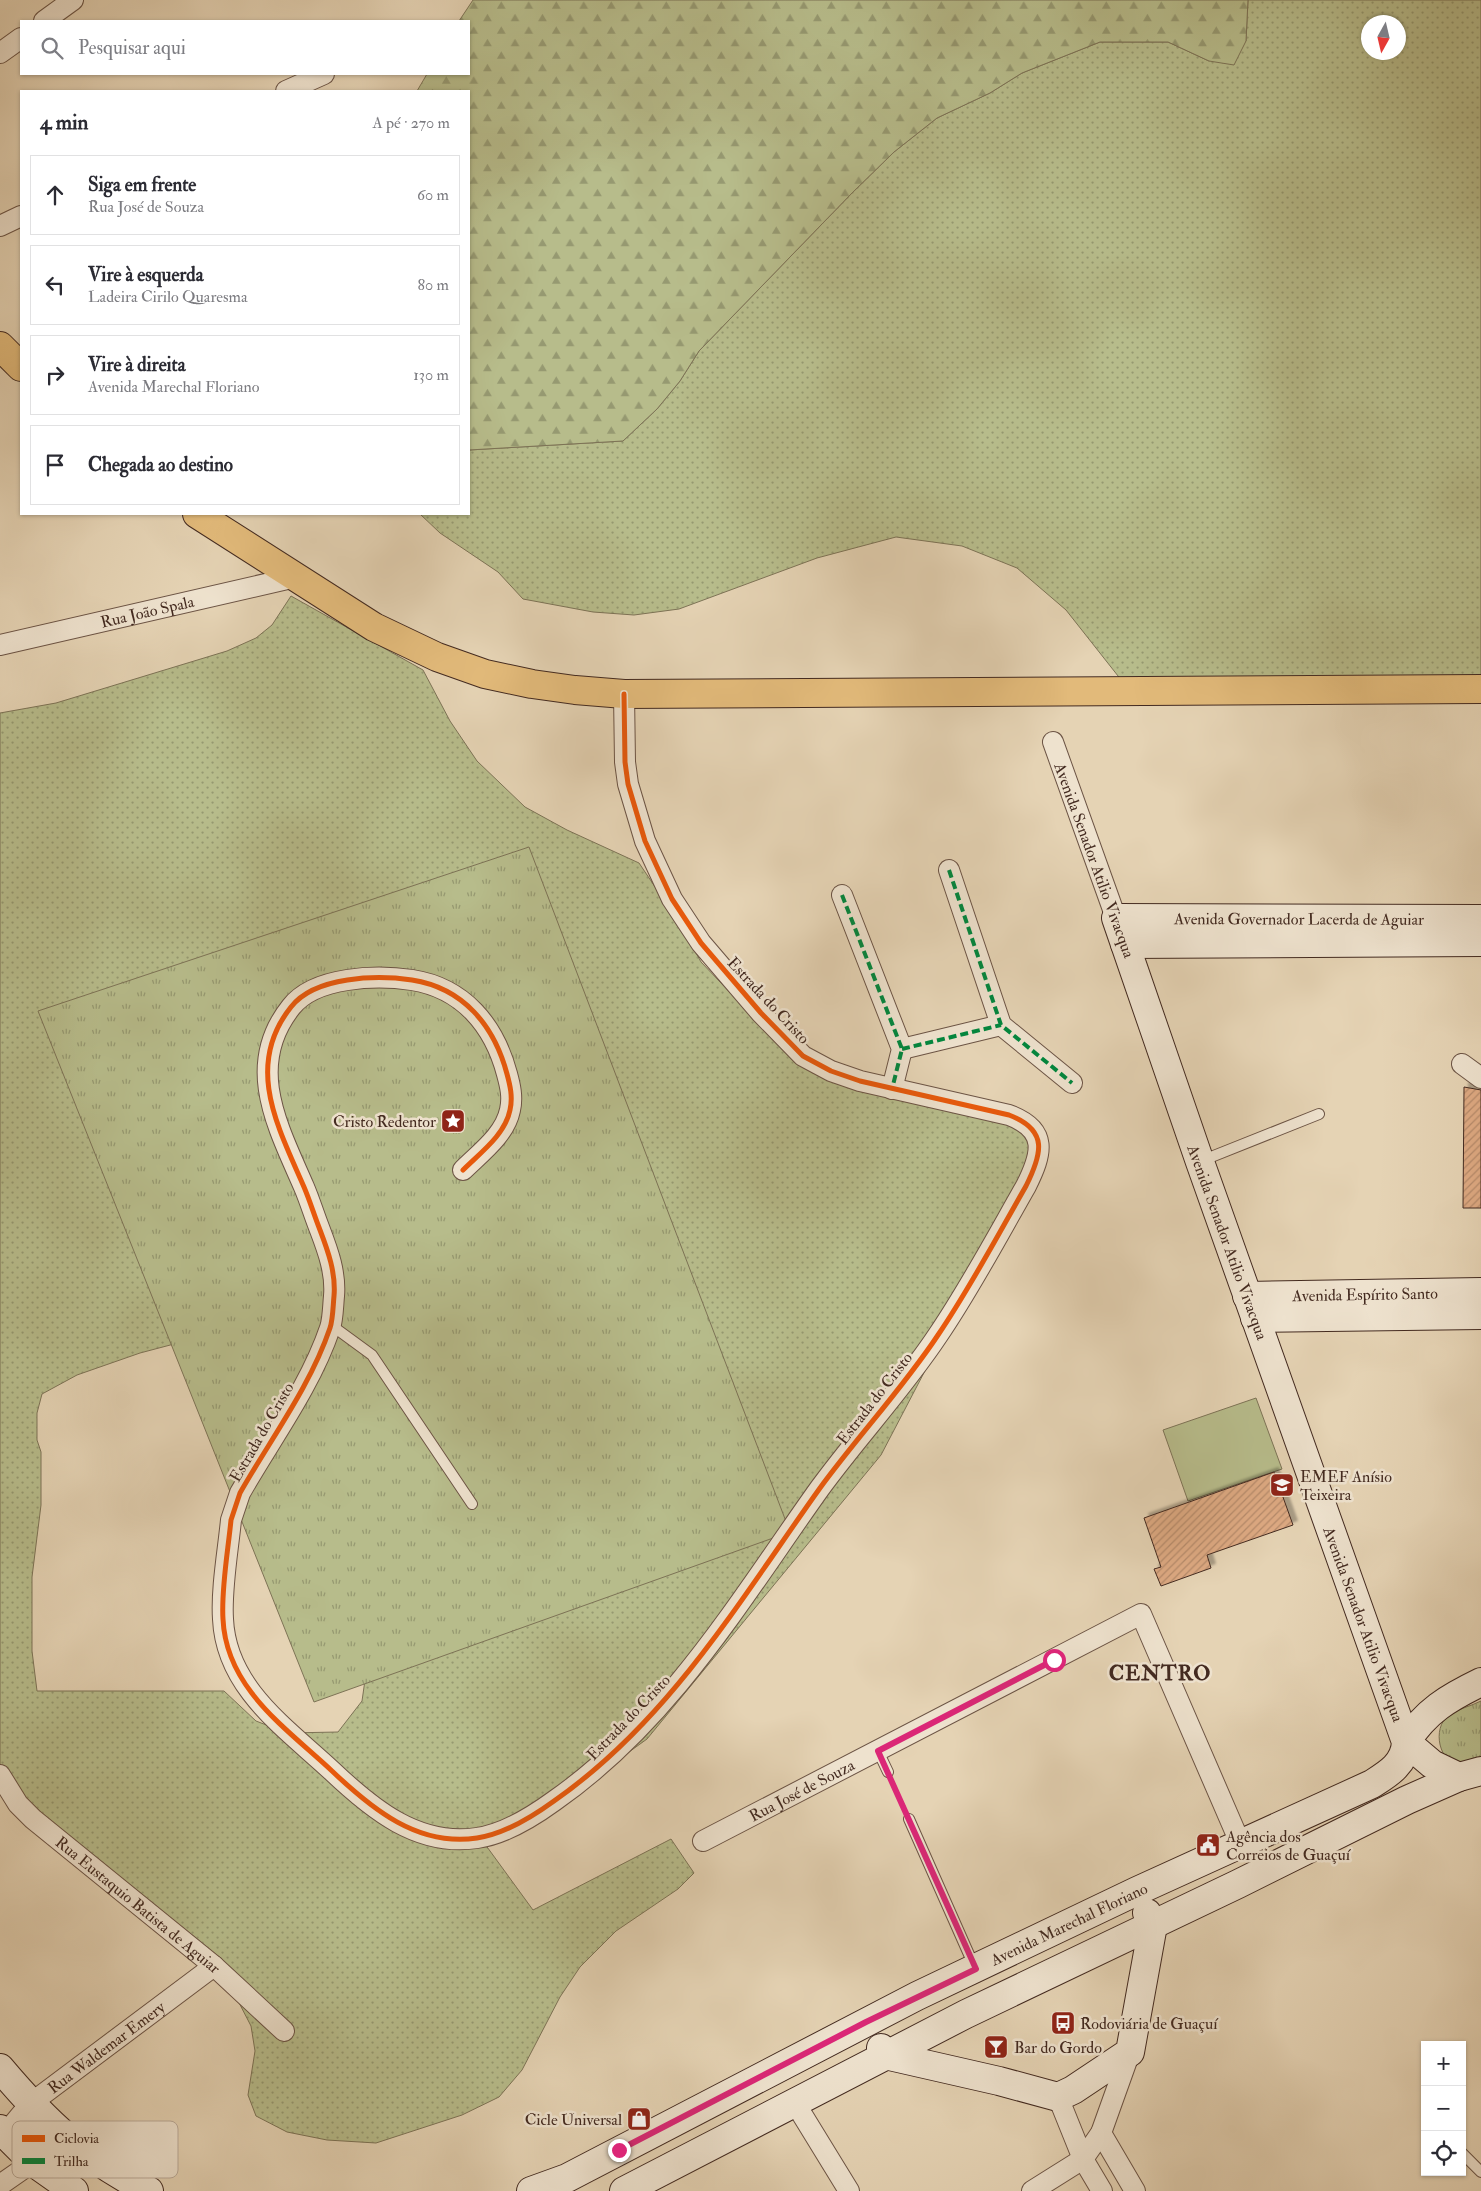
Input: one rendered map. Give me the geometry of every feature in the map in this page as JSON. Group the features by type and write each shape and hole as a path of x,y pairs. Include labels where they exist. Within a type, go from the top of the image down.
{"highway":[{"path":"0,346 20,366"},
{"path":"199,515 374,627 437,657 485,674 575,690 624,694 1481,689"}],"street":[{"path":"45,20 73,0"},
{"path":"0,53 20,39"},
{"path":"288,90 322,75"},
{"path":"0,226 20,216"},
{"name":"Rua João Spala","path":"0,645 296,577"},
{"name":"Estrada do Cristo","path":"463,1170 493,1141 504,1125 510,1110 512,1093 503,1060 483,1020 457,997 436,986 412,980 368,978 349,980 307,993 294,1003 281,1020 273,1040 267,1064 269,1096 285,1144 329,1254 334,1283 331,1325 302,1387 240,1493 233,1513 223,1617 229,1655 243,1684 256,1700 353,1791 381,1814 407,1828 432,1836 454,1839 478,1838 502,1832 534,1815 579,1783 612,1756 657,1710 730,1619 821,1487 938,1335 1026,1186 1036,1166 1040,1149 1035,1133 1025,1121 1009,1115 892,1089 831,1071 803,1056 761,1013 701,943 672,899 645,841 633,806 625,762 624,694"},
{"name":"Avenida Senador Atilio Vivacqua","path":"1053,742 1406,1742"},
{"path":"949,870 1002,1025 1072,1083"},
{"path":"842,895 902,1049 892,1089"},
{"name":"Avenida Governador Lacerda de Aguiar","path":"1116,918 1481,919"},
{"name":"Avenida Governador Lacerda de Aguiar","path":"1125,944 1481,942"},
{"path":"902,1049 1002,1025"},
{"path":"1462,1064 1481,1078"},
{"name":"Avenida Espírito Santo","path":"1251,1307 1481,1292"},
{"name":"Avenida Espírito Santo","path":"1251,1307 1481,1315"},
{"name":"Rua José de Souza","path":"703,1841 1142,1614 1241,1844"},
{"name":"Avenida Marechal Floriano","path":"532,2191 571,2184 866,2022 1137,1891 1372,1784 1388,1774 1402,1759 1406,1750 1406,1742 1417,1724 1435,1707 1481,1682"},
{"path":"1406,1742 1432,1764 1470,1774"},
{"path":"624,2191 885,2055 1415,1796 1470,1774"},
{"name":"Rua Eustaquio Batista de Aguiar","path":"0,1775 18,1804 33,1819 214,1966 284,2031"},
{"path":"1032,2191 1083,2159 1101,2133 1130,2052 1153,1924 1137,1891"},
{"name":"Rua Waldemar Emery","path":"13,2121 30,2104 214,1966"},
{"path":"866,2022 885,2055 999,2081 1058,2097 1073,2090 1130,2052"},
{"path":"0,2068 47,2121"},
{"path":"1058,2097 1083,2159 1102,2191"},
{"path":"795,2103 849,2191"},
{"name":"Rua Waldemar Emery","path":"2,2132 12,2122"},
{"path":"2,2132 12,2142"},
{"path":"1101,2133 1135,2191"},
{"path":"0,2185 12,2177"},
{"path":"56,2178 74,2191"},
{"path":"125,2178 149,2191"}],"lane":[{"path":"1200,1162 1319,1114"},
{"path":"331,1325 372,1355 472,1504"},
{"path":"878,1751 888,1772"},
{"path":"909,1819 976,1969"},
{"path":"1466,2157 1481,2172"}],"path":[{"path":"888,1772 909,1819"}],"green space":[{"path":"473,0 1248,0 1246,41 1234,65 1209,61 1168,42 1100,42 1022,73 990,93 937,118 894,152 852,193 699,351 680,381 657,409 623,441 470,450 470,90 418,90 426,75 470,75 470,20 460,20"},
{"path":"1248,0 1481,0 1481,682 1122,681 1066,610 1017,568 962,546 896,537 817,558 679,609 634,615 593,612 523,599 498,572 440,533 421,515 470,515 470,450 623,441 657,409 680,381 699,351 852,193 894,152 937,118 990,93 1022,73 1100,42 1168,42 1209,61 1246,41"},
{"path":"291,596 423,670 450,721 477,761 525,807 567,830 639,863 680,924 701,962 740,1003 812,1050 877,1084 1017,1125 1043,1145 881,1455 647,1739 540,1816 482,1840 533,1910 671,1839 694,1873 678,1889 616,1931 580,1967 560,1997 522,2070 499,2097 462,2115 376,2143 327,2140 287,2132 256,2116 248,2095 255,2051 251,2026 234,1993 80,1865 0,1767 0,713 56,703 227,651 256,638 272,625","holes":["193,1339 371,1638 362,1701 338,1732 287,1733 256,1721 224,1691 37,1691 32,1651 32,1577 41,1505 41,1452 37,1440 37,1413 42,1394 77,1375 140,1353"]},
{"path":"529,847 790,1532 314,1702 38,1011"},
{"path":"1256,1398 1282,1469 1188,1501 1163,1430"},
{"path":"1481,1701 1481,1761 1464,1766 1454,1764 1443,1753 1440,1745 1440,1728 1443,1721 1456,1711"}],"building":[{"path":"1464,1087 1481,1090 1481,1208 1463,1208"},
{"path":"1274,1472 1293,1525 1207,1555 1211,1568 1161,1586 1154,1569 1161,1567 1144,1518"}],"marked path":[{"path":"949,870 1001,1025 1072,1083"},
{"path":"842,895 902,1049 892,1089"},
{"path":"902,1049 1001,1025"}],"cycle path":[{"path":"463,1170 491,1143 503,1128 510,1110 511,1100 509,1082 501,1056 485,1025 474,1012 447,991 430,984 398,978 365,978 331,984 315,989 291,1007 277,1029 270,1052 268,1074 270,1097 284,1142 306,1192 333,1271 333,1312 330,1328 312,1371 289,1413 240,1493 231,1520 223,1595 223,1619 227,1644 235,1666 261,1705 363,1799 397,1822 416,1831 435,1837 455,1839 477,1838 498,1833 518,1824 546,1807 595,1769 633,1734 668,1696 731,1615 820,1488 910,1374 938,1335 973,1280 1026,1186 1036,1164 1038,1153 1036,1136 1031,1128 1022,1121 1009,1115 860,1081 831,1071 803,1056 761,1013 701,943 672,899 645,841 628,784 625,762 624,694"}],"place":[{"name":"Cristo Redentor","path":"453,1121"},
{"name":"EMEF Anísio Teixeira","path":"1282,1485"},
{"name":"Agência dos Correios de Guaçuí","path":"1208,1845"},
{"name":"Rodoviária de Guaçuí","path":"1063,2023"},
{"name":"Bar do Gordo","path":"996,2047"},
{"name":"Cicle Universal","path":"639,2119"}],"district":[{"name":"CENTRO","path":"1160,1673"}],"route":[{"path":"619,2150 917,1996 976,1969 878,1751 1054,1660"}]}
